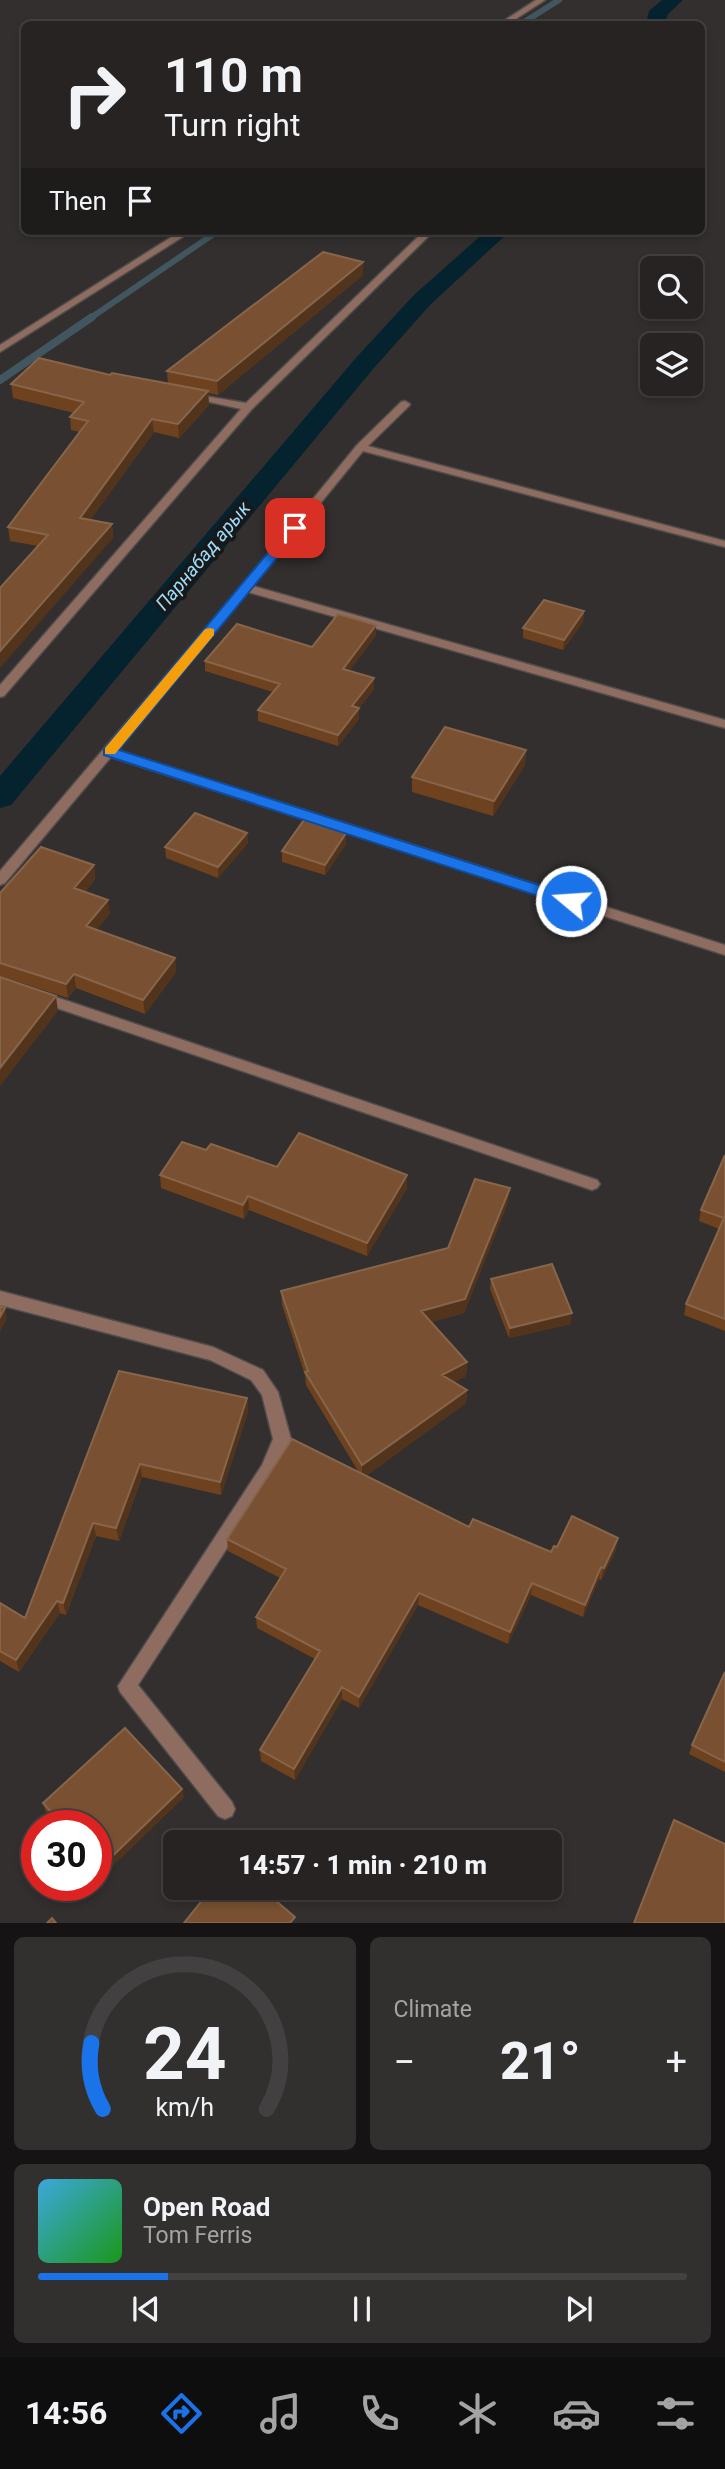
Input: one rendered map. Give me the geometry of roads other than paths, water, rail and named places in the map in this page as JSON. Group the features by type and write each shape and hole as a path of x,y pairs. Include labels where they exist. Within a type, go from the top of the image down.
{"street":[{"path":"508,21 541,0"},
{"path":"0,349 181,235"},
{"path":"0,693 248,407 425,235"},
{"path":"183,393 248,407"},
{"path":"0,880 361,447 405,404"},
{"path":"361,447 725,544"},
{"path":"246,588 725,724"},
{"path":"109,752 725,950"},
{"path":"26,992 592,1184"},
{"path":"0,1298 213,1354 257,1375 270,1392 282,1439 268,1470 127,1686 225,1809"}],"waterway":[{"path":"526,21 559,0"},
{"name":"Парнабад арык","path":"656,21 659,11 674,0"},
{"path":"89,319 212,235"},
{"name":"Парнабад арык","path":"0,797 364,364 422,300 495,235"},
{"path":"0,380 92,317"}]}
